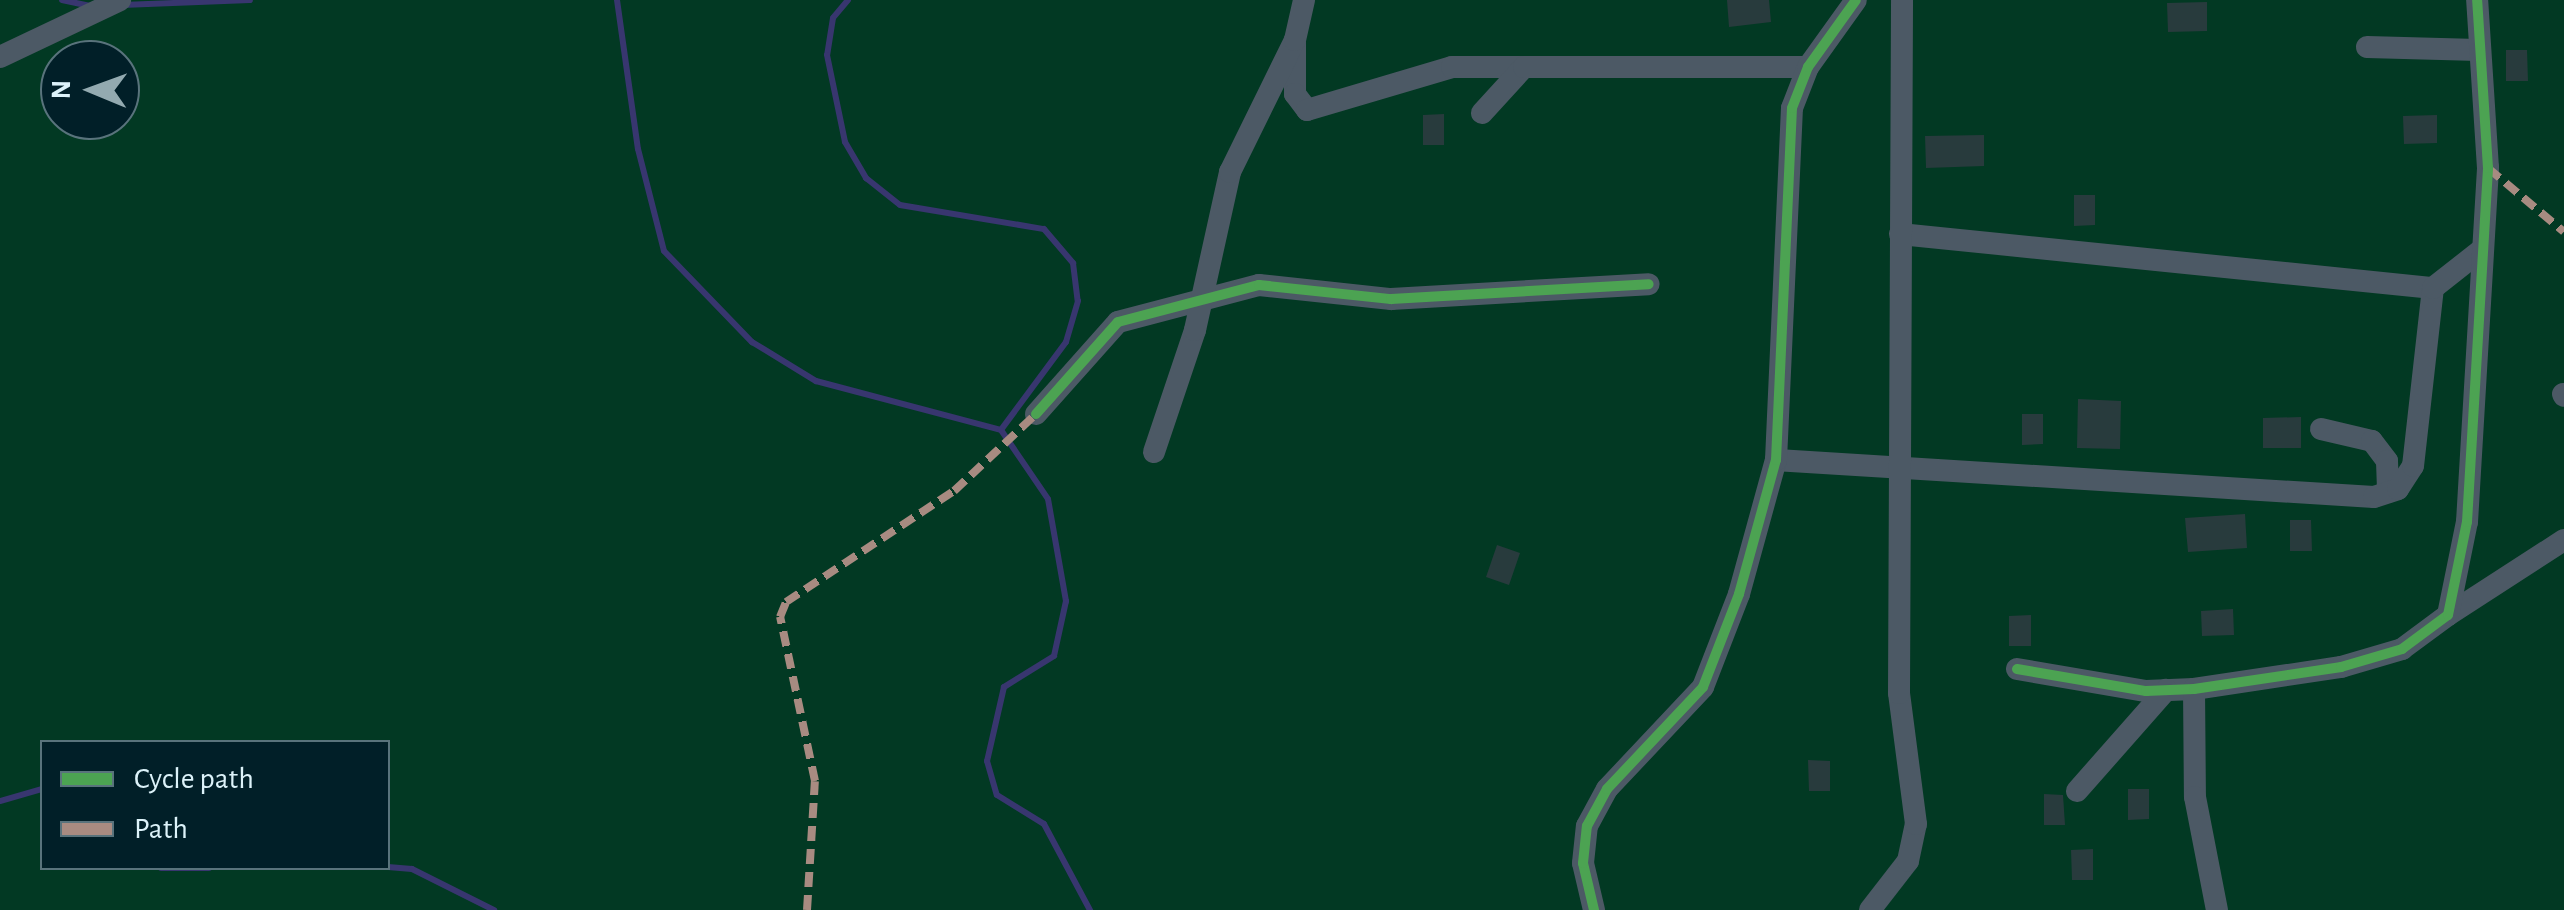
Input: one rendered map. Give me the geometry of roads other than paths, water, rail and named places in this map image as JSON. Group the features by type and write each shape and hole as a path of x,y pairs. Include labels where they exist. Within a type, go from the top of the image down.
{"street":[{"path":"0,57 120,0"},
{"path":"1154,452 1203,296 1244,132 1294,40 1304,0"},
{"path":"1594,910 1583,862 1588,826 1607,789 1680,717 1721,653 1776,460 1787,162 1808,67 1856,0"},
{"path":"1870,910 1908,861 1916,824 1899,692 1902,0"},
{"path":"2448,615 2467,522 2480,251 2488,168 2477,0"},
{"path":"1294,40 1295,94 1307,110 1452,67 1808,67"},
{"path":"2367,47 2478,50"},
{"path":"1482,113 1524,67"},
{"path":"1900,234 2433,288 2480,251"},
{"path":"1036,414 1099,334 1203,296 1299,283 1391,300 1650,284"},
{"path":"1776,460 2338,497 2388,492 2413,466 2433,288"},
{"path":"2321,429 2372,440 2387,461 2388,492"},
{"path":"2017,669 2166,690 2341,667 2402,649 2564,540"},
{"path":"2194,689 2195,798 2216,910"},
{"path":"2077,790 2166,690"}],"waterway":[{"path":"62,0 90,6"},
{"path":"122,5 250,0"},
{"path":"617,0 638,149 664,251 752,342 816,381 1001,430"},
{"path":"848,0 833,18 827,55 845,142 866,178 900,205 1044,229 1073,263 1078,301 1066,342 1001,430"},
{"path":"1001,430 1048,499 1066,601 1054,656 1004,687 987,761 997,795 1044,824 1090,910"},
{"path":"0,801 40,790"},
{"path":"390,867 412,869 494,910"}]}
